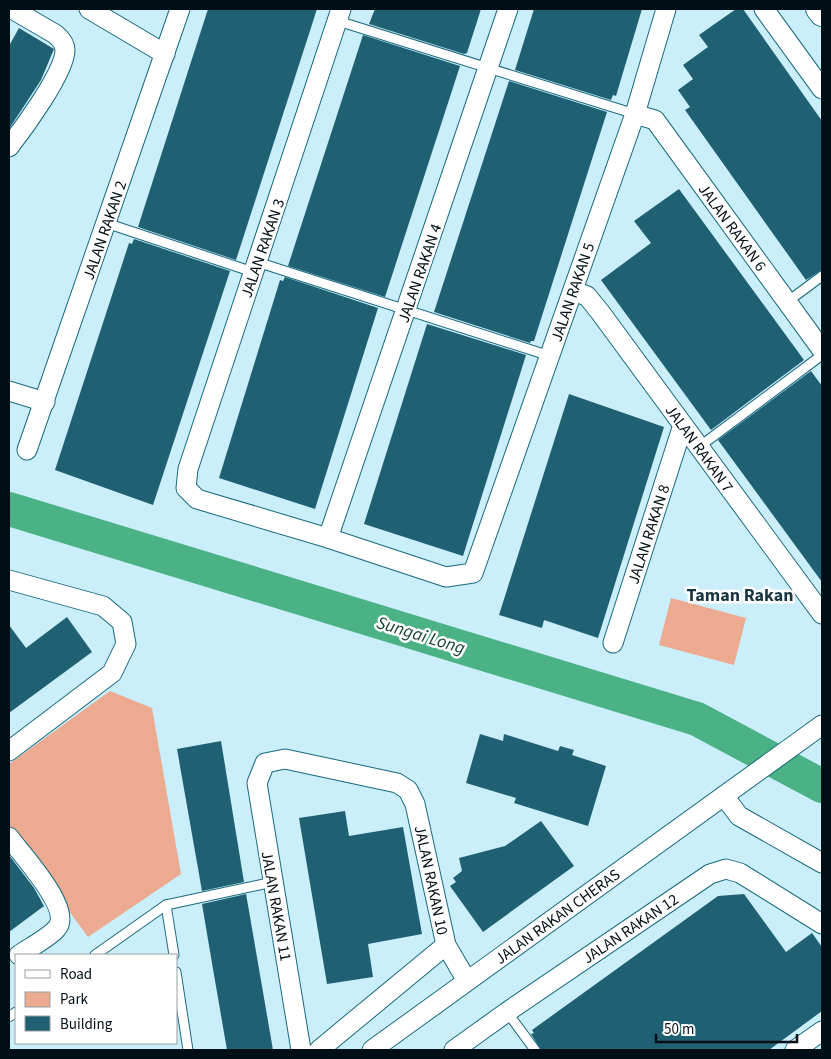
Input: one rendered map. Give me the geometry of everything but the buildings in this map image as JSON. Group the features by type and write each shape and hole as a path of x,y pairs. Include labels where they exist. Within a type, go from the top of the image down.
{"street":[{"path":"9,147 56,78 65,51 61,39 55,34 12,9"},
{"path":"89,9 165,54"},
{"name":"JALAN RAKAN 2","path":"27,450 180,9"},
{"name":"JALAN RAKAN 4","path":"328,538 508,9"},
{"name":"JALAN RAKAN 5","path":"328,538 446,577 473,573 635,114 666,9"},
{"path":"764,9 822,89"},
{"path":"818,9 822,14"},
{"name":"JALAN RAKAN 3","path":"328,538 197,499 186,488 188,469 340,15"},
{"name":"JALAN RAKAN 6","path":"635,114 655,120 822,350"},
{"name":"JALAN RAKAN 7","path":"573,291 587,296 822,614"},
{"path":"9,391 45,402"},
{"name":"JALAN RAKAN 8","path":"613,643 683,425"},
{"path":"9,580 103,606 122,622 126,644 112,673 9,751"},
{"name":"JALAN RAKAN CHERAS","path":"372,1050 822,725"},
{"name":"JALAN RAKAN 10","path":"265,762 285,759 397,783 408,790 415,804 446,945 467,981"},
{"name":"JALAN RAKAN 11","path":"265,762 257,783 302,1050"},
{"path":"724,796 739,816 822,863"},
{"path":"9,837 56,900 62,915 58,928 21,954"},
{"name":"JALAN RAKAN 12","path":"454,1050 710,874 726,869 740,874 818,921"},
{"path":"320,1050 446,945"},
{"path":"795,1050 822,1031"}],"lane":[{"path":"340,15 488,68 635,114"},
{"path":"106,223 406,310 550,356"},
{"path":"787,302 822,276"},
{"path":"700,447 822,355"},
{"path":"96,954 166,905 273,882"},
{"path":"166,905 174,954"},
{"path":"178,985 188,1050"},
{"path":"507,1012 535,1050"}],"green space":[{"path":"671,598 746,618 734,665 659,645"},
{"path":"110,691 152,708 181,874 88,937 9,829 9,764"}],"waterway":[{"name":"Sungai Long","path":"9,509 697,719 822,786"}],"district":[{"name":"Taman Rakan","path":"740,595"}]}
